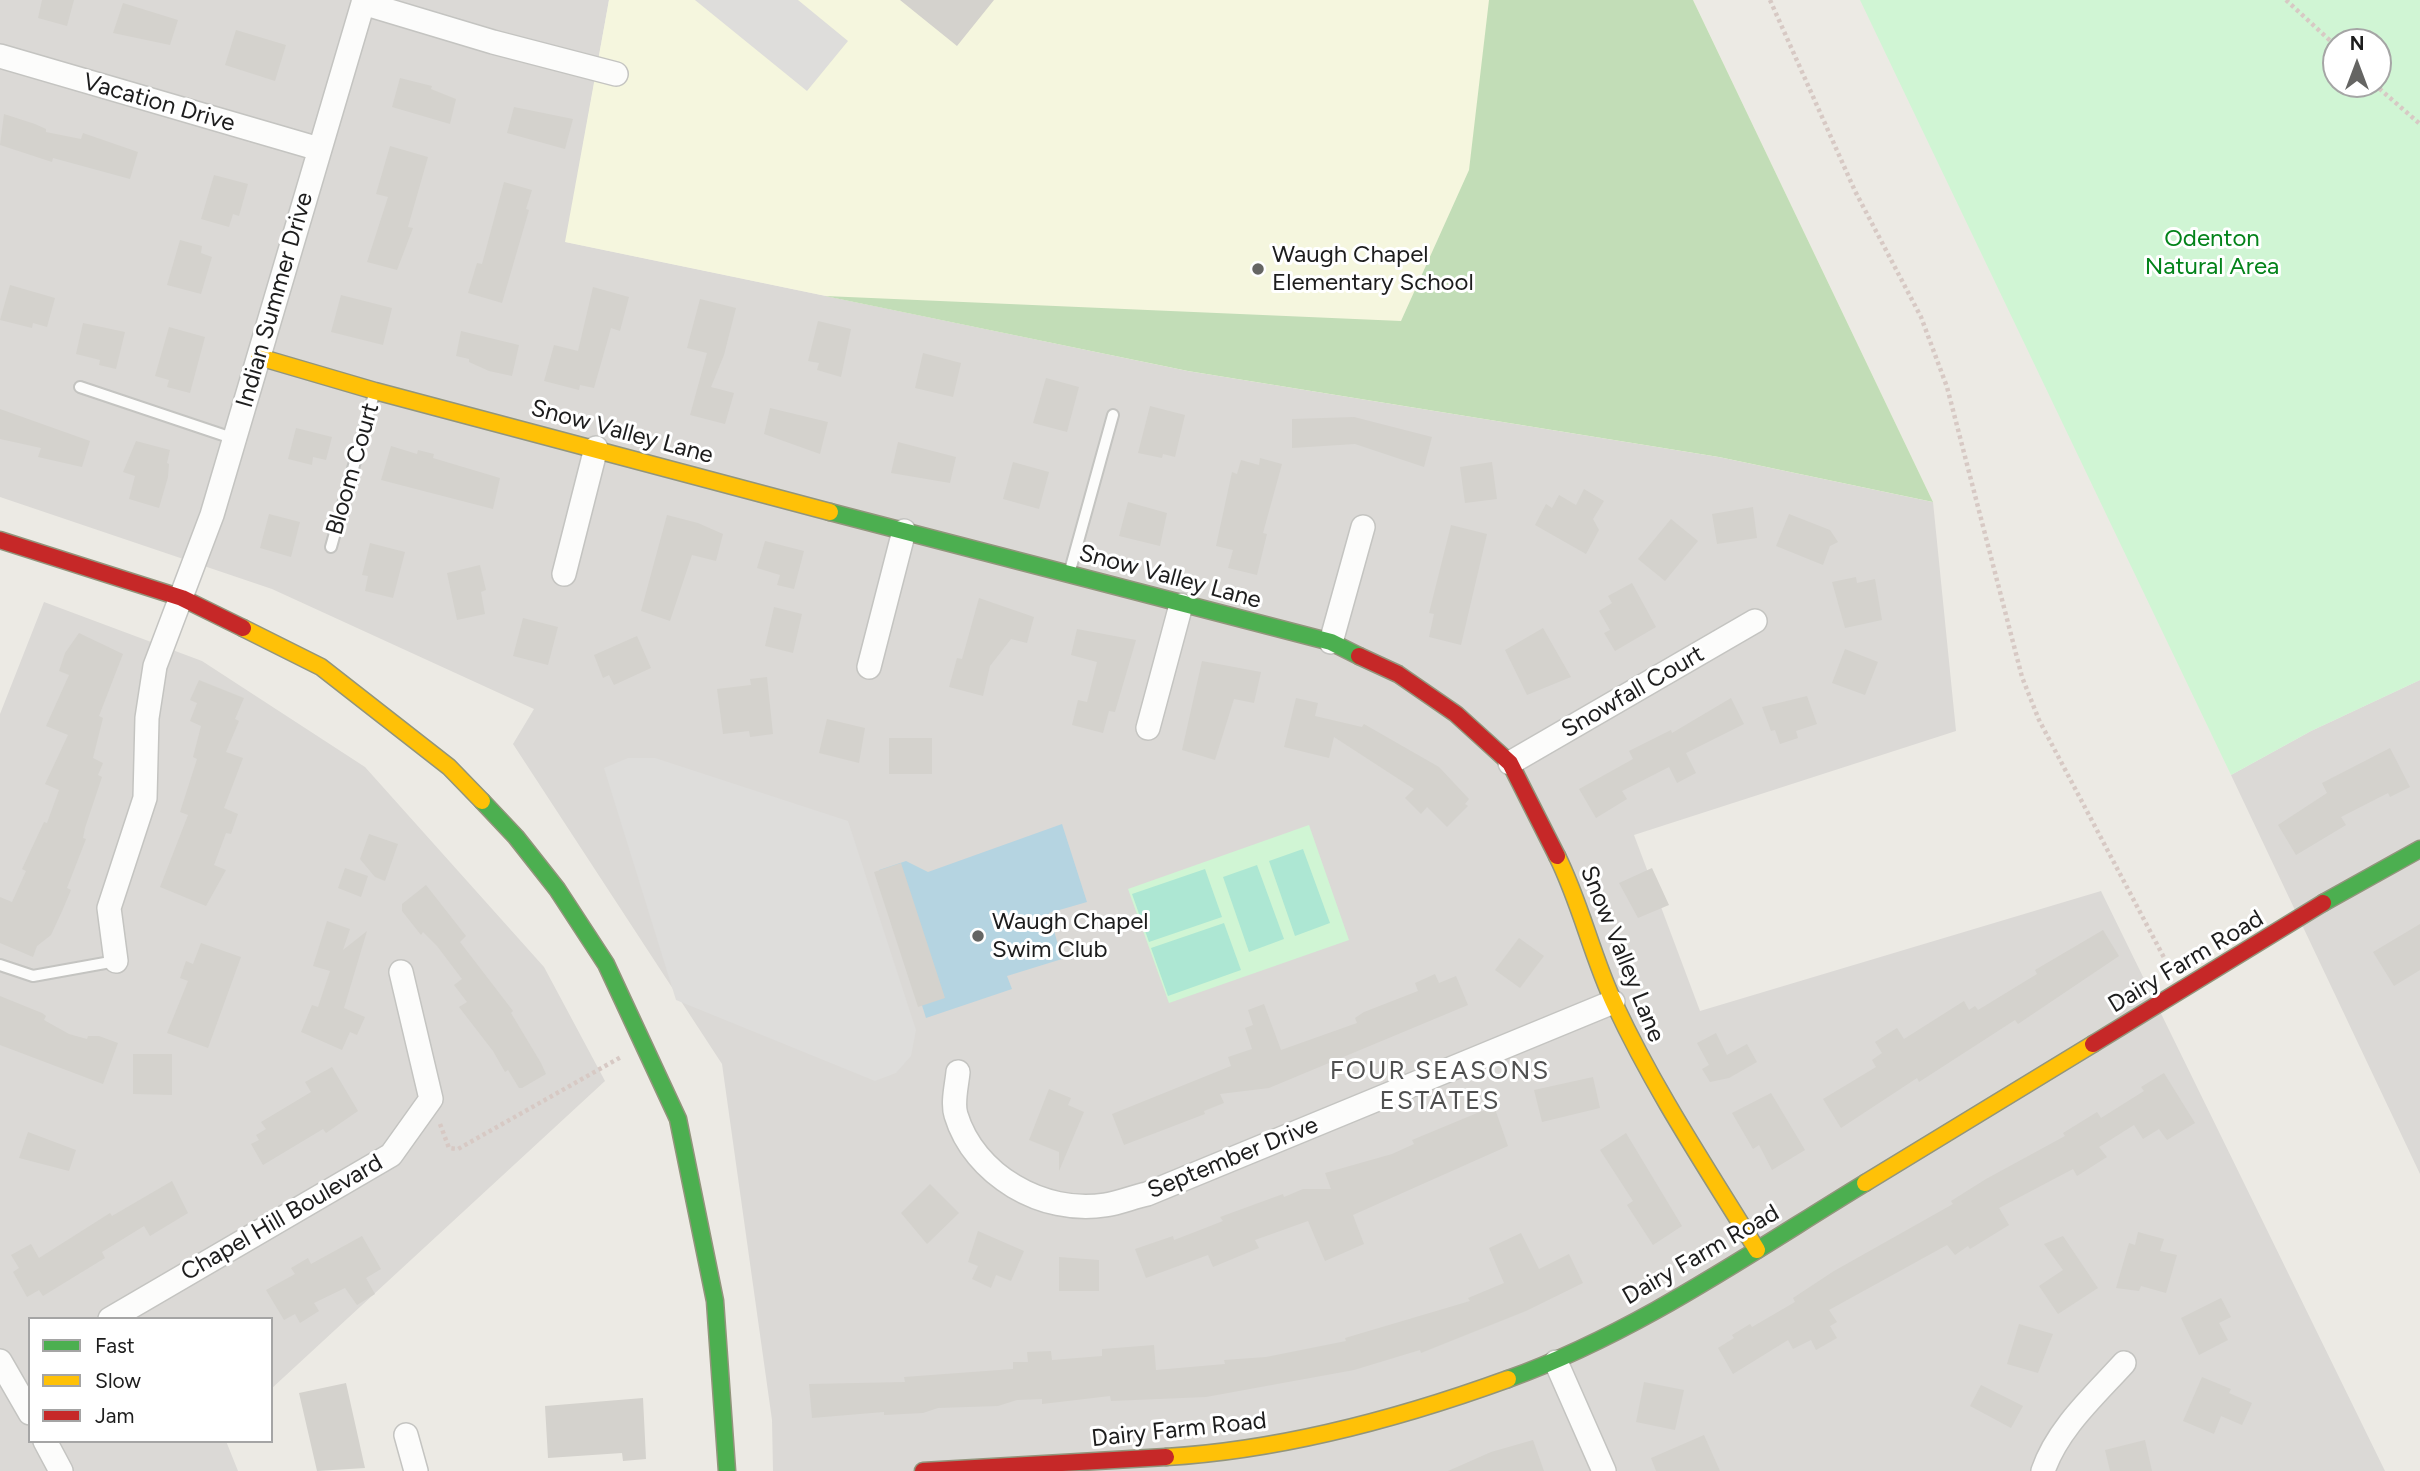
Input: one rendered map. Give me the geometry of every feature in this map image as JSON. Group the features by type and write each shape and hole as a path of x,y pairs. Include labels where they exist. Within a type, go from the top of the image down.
{"street":[{"path":"363,2 493,43 616,74"},
{"name":"Indian Summer Drive","path":"116,961 108,908 145,798 147,718 155,666 212,515 363,2"},
{"name":"Vacation Drive","path":"0,57 319,149"},
{"name":"Snow Valley Lane","path":"260,357 375,391 1181,605 1331,642 1398,674 1456,714 1510,763 1568,878 1613,1002 1642,1061 1756,1250"},
{"path":"564,573 596,448"},
{"path":"1331,642 1363,527"},
{"path":"869,667 904,531"},
{"path":"0,540 182,597 321,667 449,767 516,837 557,889 606,964 678,1119 715,1301 727,1471"},
{"path":"1148,728 1181,605"},
{"name":"Snowfall Court","path":"1510,763 1755,621"},
{"name":"Dairy Farm Road","path":"923,1471 1023,1469 1199,1455 1320,1437 1439,1404 1556,1362 1660,1308 2375,872 2420,849"},
{"path":"401,972 431,1099"},
{"name":"September Drive","path":"958,1072 955,1113 974,1152 1010,1186 1056,1203 1103,1205 1147,1194 1613,1002"},
{"name":"Chapel Hill Boulevard","path":"113,1317 391,1155 431,1099"},
{"path":"1556,1362 1604,1471"},
{"path":"2043,1471 2047,1460 2077,1413 2124,1363"},
{"path":"10,1372 28,1409"},
{"path":"406,1435 416,1471"},
{"path":"46,1443 61,1471"}],"lane":[{"path":"80,387 235,439"},
{"name":"Bloom Court","path":"331,547 375,391"},
{"path":"1069,575 1113,415"},
{"path":"0,965 33,976 116,961"}],"path":[{"path":"1770,0 1855,191 1921,317 1947,387 2022,677 2039,720 2182,992"},
{"path":"2286,0 2322,33"},
{"path":"2390,98 2420,124"},
{"path":"431,1099 449,1148 458,1149 643,1044"}],"shaded area":[{"path":"0,0 609,0 566,242 1188,371 1719,457 1933,502 1956,731 1634,835 1700,1011 2101,891 2385,1471 773,1471 772,1420 722,1064 513,744 534,709 272,589 0,497"},
{"name":"Waugh Chapel Elementary School","path":"609,0 1693,0 1933,502 1719,457 1188,371 565,242"},
{"path":"695,0 798,0 848,41 807,91"},
{"path":"44,602 202,661 365,767 544,967 605,1081 273,1387 273,1317 28,1317 28,1443 227,1443 238,1471 0,1471 0,714"},
{"path":"2420,680 2420,1174 2231,775 2311,731"},
{"path":"628,758 655,758 848,821 916,1030 911,1056 896,1073 875,1081 676,1000 604,768"}],"green space":[{"path":"1489,0 1693,0 1933,502 1719,457 1188,371 825,296 1401,321 1469,170"},
{"name":"Odenton Natural Area","path":"1860,0 2420,0 2420,680 2311,731 2231,775"},
{"path":"1309,825 1349,940 1169,1003 1128,889"},
{"path":"1303,849 1330,923 1295,936 1269,861"},
{"path":"1257,865 1284,939 1249,952 1223,877"},
{"path":"1205,869 1222,917 1149,942 1132,894"},
{"path":"1224,923 1241,970 1168,996 1151,948"}],"water":[{"name":"Waugh Chapel Swim Club","path":"1062,824 1087,902 1049,913 1062,959 1007,976 1012,989 926,1018 879,870 906,861 928,872"}],"building":[{"path":"42,0 74,0 67,26 38,18"},
{"path":"900,0 994,0 957,46"},
{"path":"123,3 178,20 170,45 113,33"},
{"path":"236,30 286,45 275,81 225,65"},
{"path":"400,78 432,86 431,89 456,99 450,124 392,107"},
{"path":"514,107 573,119 565,149 507,133"},
{"path":"4,114 35,124 46,129 46,132 81,139 83,133 138,152 130,179 53,158 52,162 0,145"},
{"path":"390,146 428,157 408,227 413,228 397,270 367,262 388,197 376,194"},
{"path":"214,175 248,184 239,216 233,214 229,227 201,219"},
{"path":"504,182 532,190 526,209 529,210 502,303 468,293 477,263 482,264"},
{"path":"180,240 202,246 201,253 212,257 201,294 167,285"},
{"path":"10,285 55,298 47,327 33,323 32,328 0,320"},
{"path":"593,287 629,297 620,331 611,328 594,388 580,385 579,390 544,381 554,345 578,351"},
{"path":"341,295 392,308 383,345 331,332"},
{"path":"700,299 736,308 724,355 711,387 734,393 725,424 690,415 707,353 687,348"},
{"path":"818,321 851,329 841,377 817,370 819,363 808,361"},
{"path":"83,323 125,332 116,369 99,365 100,360 76,354"},
{"path":"169,327 205,337 190,393 167,387 169,380 155,376"},
{"path":"461,331 519,345 512,376 489,371 469,362 469,359 456,356"},
{"path":"923,353 961,363 953,397 915,388"},
{"path":"1046,378 1079,387 1067,432 1033,423"},
{"path":"1150,406 1185,415 1175,457 1163,454 1162,458 1138,453"},
{"path":"770,408 828,422 820,454 764,434"},
{"path":"0,409 90,441 82,467 38,457 41,448 0,439"},
{"path":"1354,417 1432,437 1424,467 1355,444 1292,448 1292,419"},
{"path":"296,428 332,437 326,460 313,457 312,465 288,459"},
{"path":"136,441 170,450 168,477 159,508 129,499 135,476 123,472"},
{"path":"898,442 956,457 950,483 891,473"},
{"path":"391,446 417,454 418,450 434,454 433,458 500,478 493,509 381,480"},
{"path":"1260,458 1282,464 1263,533 1267,534 1257,575 1228,568 1233,550 1216,546 1232,472 1237,474 1241,460 1259,465"},
{"path":"1013,462 1049,472 1039,509 1003,499"},
{"path":"1492,462 1497,499 1465,503 1460,467"},
{"path":"1584,489 1604,501 1593,519 1599,530 1586,554 1535,525 1546,504 1552,508 1559,495 1576,505"},
{"path":"1128,502 1167,513 1160,546 1119,536"},
{"path":"1753,507 1757,538 1717,544 1712,514"},
{"path":"269,514 300,522 291,557 260,548"},
{"path":"1789,514 1830,530 1838,542 1830,546 1823,565 1776,546"},
{"path":"667,515 698,523 723,534 716,561 692,555 670,621 641,611"},
{"path":"1671,519 1698,541 1665,581 1638,559"},
{"path":"1451,525 1487,534 1461,645 1429,637 1434,614 1429,613"},
{"path":"765,541 804,551 794,589 777,585 780,575 757,568"},
{"path":"370,543 405,552 393,598 365,591 368,576 362,575"},
{"path":"480,565 486,590 481,592 485,614 457,620 447,573"},
{"path":"1856,577 1857,583 1875,579 1882,620 1845,628 1832,582"},
{"path":"1632,583 1656,627 1615,651 1604,633 1610,630 1599,611 1612,603 1608,596"},
{"path":"979,598 1034,617 1027,643 1011,639 990,666 983,696 949,687 957,658 962,659"},
{"path":"774,607 802,614 793,653 765,646"},
{"path":"523,618 558,627 548,665 513,656"},
{"path":"1543,628 1571,677 1527,695 1505,650"},
{"path":"1077,629 1136,640 1115,712 1109,711 1103,733 1072,725 1078,700 1087,702 1097,662 1071,655"},
{"path":"79,633 123,654 99,716 103,718 93,758 103,763 98,775 102,777 85,828 83,838 86,839 67,888 71,890 51,935 37,946 33,957 0,943 0,897 12,902 26,871 22,869 44,822 47,823 59,790 45,784 68,735 46,726 69,675 59,671 65,653"},
{"path":"637,636 651,668 614,685 609,675 603,678 594,655"},
{"path":"1845,649 1878,662 1865,695 1832,683"},
{"path":"1202,661 1261,672 1254,703 1234,699 1215,760 1182,750"},
{"path":"767,677 773,734 750,737 749,731 723,734 717,689 751,685 750,679"},
{"path":"199,680 244,698 235,719 239,721 226,752 243,758 224,808 238,814 231,834 226,833 214,865 226,870 206,906 160,887 188,815 180,812 197,759 193,757 201,726 190,721 197,703 190,700"},
{"path":"1807,696 1817,724 1796,731 1798,738 1780,744 1775,730 1771,731 1762,707"},
{"path":"1296,698 1318,703 1315,716 1362,727 1364,724 1439,767 1469,799 1465,804 1468,806 1447,827 1427,807 1421,814 1405,798 1414,789 1334,737 1329,758 1284,747"},
{"path":"1731,698 1744,724 1686,753 1696,773 1677,783 1669,767 1622,791 1627,799 1596,818 1579,789 1633,759 1629,751 1671,730 1672,733"},
{"path":"827,719 865,728 859,763 819,753"},
{"path":"889,738 932,738 932,774 889,774"},
{"path":"2390,748 2410,787 2390,797 2388,793 2341,817 2346,825 2296,855 2278,825 2327,793 2322,783"},
{"path":"369,834 398,844 385,881 375,877 360,859"},
{"path":"901,863 945,998 918,1007 874,872"},
{"path":"345,868 368,876 361,897 338,888"},
{"path":"1652,868 1669,905 1638,918 1619,883"},
{"path":"426,885 466,936 460,942 513,1011 511,1013 541,1063 546,1074 522,1088 519,1088 508,1070 505,1072 493,1051 459,1007 467,1002 454,985 462,979 437,946 423,932 421,935 402,911 402,904"},
{"path":"327,921 350,929 343,950 367,931 344,1008 365,1017 357,1035 350,1032 342,1050 301,1032 312,1005 318,1007 330,971 313,966"},
{"path":"2420,924 2420,970 2394,986 2373,952"},
{"path":"2103,930 2119,956 2018,1024 2015,1020 1919,1082 1917,1078 1841,1128 1823,1099 1876,1067 1872,1060 1882,1053 1875,1042 1897,1028 1904,1039 1964,1001 1969,1010 1975,1006 1978,1010 2037,974 2035,970"},
{"path":"1519,938 1544,956 1520,988 1495,970"},
{"path":"201,943 241,957 208,1048 167,1033 188,981 180,978 186,961 193,964"},
{"path":"1435,974 1439,983 1456,976 1468,1005 1269,1088 1220,1094 1224,1103 1204,1111 1205,1114 1124,1145 1112,1114 1231,1066 1228,1057 1252,1049 1245,1028 1253,1025 1248,1010 1264,1004 1281,1050 1357,1023 1355,1018 1364,1012 1418,991 1415,983"},
{"path":"0,996 42,1013 46,1016 44,1020 69,1034 87,1039 88,1036 99,1036 118,1043 103,1084 0,1045"},
{"path":"1716,1033 1727,1055 1747,1044 1757,1062 1729,1078 1710,1082 1702,1069 1709,1065 1697,1043"},
{"path":"133,1054 172,1054 172,1095 133,1094"},
{"path":"332,1067 358,1111 326,1133 323,1129 263,1165 251,1144 259,1140 256,1135 266,1129 261,1122 311,1092 305,1082"},
{"path":"2164,1073 2195,1123 2167,1140 2159,1129 2143,1139 2134,1125 2099,1147 2107,1157 2077,1176 2073,1169 1999,1208 2009,1225 1970,1249 1968,1246 1955,1255 1947,1245 1829,1310 1837,1322 1830,1326 1837,1338 1816,1350 1811,1340 1793,1349 1788,1340 1733,1374 1718,1348 1734,1338 1732,1335 1750,1324 1752,1327 1795,1302 1793,1298 1834,1271 1953,1204 1951,1201 2065,1136 2063,1133 2097,1112 2101,1118 2144,1091 2141,1087"},
{"path":"1593,1077 1600,1108 1542,1122 1534,1090"},
{"path":"1049,1089 1071,1098 1068,1105 1084,1112 1059,1171 1059,1152 1029,1140"},
{"path":"1771,1093 1805,1150 1772,1170 1759,1145 1753,1149 1732,1113"},
{"path":"1494,1106 1508,1146 1353,1215 1364,1244 1325,1261 1308,1221 1255,1240 1259,1248 1213,1267 1208,1255 1146,1278 1135,1249 1173,1236 1174,1240 1223,1221 1220,1217 1283,1194 1284,1197 1303,1189 1331,1189 1325,1173 1392,1154 1414,1144 1412,1140"},
{"path":"28,1132 76,1150 69,1171 19,1158"},
{"path":"1626,1133 1682,1226 1653,1245 1627,1205 1633,1201 1600,1150"},
{"path":"172,1181 188,1213 150,1236 144,1226 102,1252 105,1258 43,1296 39,1290 27,1297 13,1272 19,1268 11,1255 31,1244 39,1258 110,1213 112,1216"},
{"path":"930,1184 959,1213 927,1244 901,1213"},
{"path":"978,1231 1024,1251 1011,1281 996,1275 991,1288 972,1279 978,1266 968,1262"},
{"path":"2138,1232 2164,1239 2160,1251 2177,1255 2166,1293 2141,1286 2139,1291 2116,1288 2129,1243 2135,1245"},
{"path":"1521,1233 1539,1269 1569,1254 1583,1283 1526,1311 1421,1353 1420,1350 1354,1370 1206,1397 1111,1401 1110,1396 1042,1404 1042,1399 1017,1400 998,1406 938,1408 923,1413 884,1415 884,1412 812,1418 809,1384 905,1382 904,1377 1013,1369 1013,1362 1028,1362 1027,1352 1051,1351 1052,1360 1102,1356 1102,1349 1154,1345 1156,1370 1225,1364 1224,1360 1266,1357 1346,1341 1345,1338 1470,1301 1468,1298 1504,1283 1489,1248"},
{"path":"362,1236 381,1269 366,1278 375,1294 357,1305 345,1288 314,1303 319,1311 300,1323 295,1314 284,1320 266,1290 295,1274 291,1268 308,1258 311,1264"},
{"path":"2063,1236 2098,1288 2058,1314 2039,1286 2063,1270 2044,1244"},
{"path":"1059,1257 1099,1260 1099,1291 1059,1291"},
{"path":"2221,1298 2231,1317 2219,1323 2228,1340 2199,1355 2181,1318"},
{"path":"2019,1324 2053,1334 2038,1373 2007,1364"},
{"path":"2202,1377 2231,1389 2229,1393 2252,1403 2242,1425 2221,1416 2214,1434 2183,1421"},
{"path":"1644,1382 1684,1390 1675,1430 1636,1422"},
{"path":"346,1383 365,1468 317,1471 299,1393"},
{"path":"1981,1385 2023,1406 2011,1428 1970,1406"},
{"path":"643,1398 646,1459 623,1461 622,1453 548,1458 545,1406"},
{"path":"1704,1435 1720,1471 1656,1471 1651,1458"},
{"path":"1533,1440 1544,1471 1448,1471 1491,1452"},
{"path":"2145,1440 2152,1471 2110,1471 2105,1450"}],"traffic: fast":[{"path":"830,512 1331,642 1359,656"},
{"path":"482,801 516,837 557,889 606,964 678,1119 715,1301 727,1471"},
{"path":"2323,903 2420,849"},
{"path":"1508,1379 1602,1339 1647,1315 1865,1183"}],"traffic: slow":[{"path":"259,357 375,391 830,512"},
{"path":"243,628 321,667 449,767 482,801"},
{"path":"1557,856 1607,987 1631,1037 1683,1130 1757,1250"},
{"path":"1865,1183 2093,1044"},
{"path":"1166,1457 1297,1440 1425,1407 1508,1379"}],"traffic: jam":[{"path":"0,540 182,598 243,628"},
{"path":"1359,656 1398,674 1456,714 1510,763 1557,856"},
{"path":"2093,1044 2323,903"},
{"path":"923,1471 1166,1457"}],"place":[{"name":"Waugh Chapel Elementary School","path":"1258,269"},
{"name":"Waugh Chapel Swim Club","path":"978,936"}],"district":[{"name":"FOUR SEASONS ESTATES","path":"1440,1086"}]}
